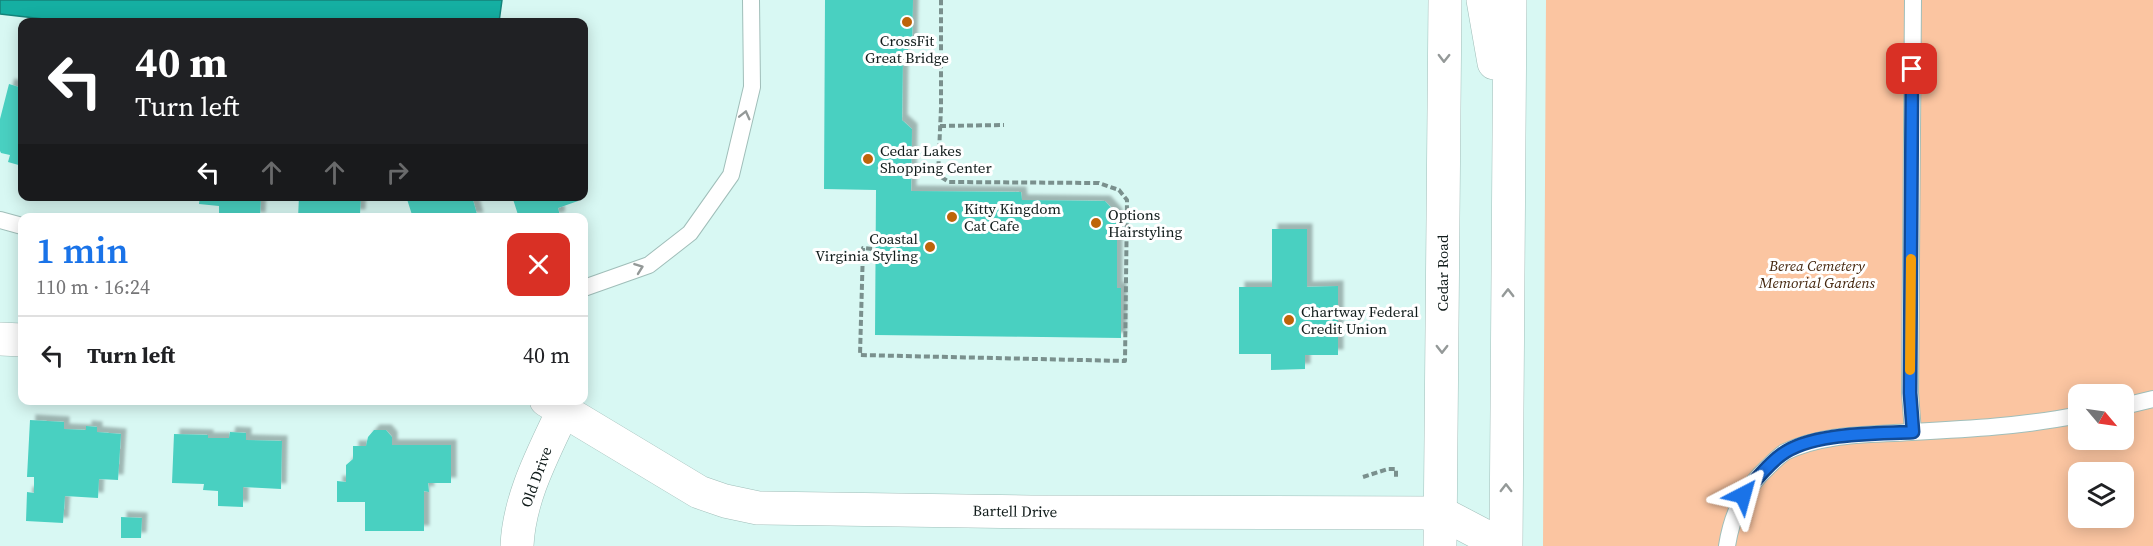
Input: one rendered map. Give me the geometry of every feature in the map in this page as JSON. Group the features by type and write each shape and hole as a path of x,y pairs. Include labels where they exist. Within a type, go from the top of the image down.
{"main road":[{"name":"Cedar Road","path":"1440,546 1444,0"},
{"path":"1483,0 1509,141"},
{"path":"1505,546 1510,0"},
{"path":"0,339 18,340"},
{"name":"Bartell Drive","path":"555,406 699,492 725,501 758,508 1031,512 1441,513 1505,546"},
{"name":"Old Drive","path":"518,546 524,503 555,406"}],"lane":[{"path":"588,287 649,265 690,233 730,175 753,87 751,0"},
{"path":"1913,0 1910,393 1913,432"},
{"path":"0,220 18,225"},
{"path":"2134,404 2153,399"},
{"path":"1727,546 1731,523 1743,495 1762,472 1783,453 1811,441 1842,436 2001,426 2068,417"}],"path":[{"path":"872,249 863,248 860,355 1125,361 1127,200 1119,190 1099,183 949,182 938,175 941,0"},
{"path":"940,126 1004,125"}],"green space":[{"name":"Berea Cemetery Memorial Gardens","path":"1546,0 2153,0 2153,546 1543,546"}],"water":[{"path":"0,0 502,0 500,18 35,18 0,14"}],"building":[{"name":"Cedar Lakes Shopping Center","path":"825,0 913,0 912,45 903,55 902,120 912,129 911,191 1021,192 1022,200 1105,201 1117,214 1117,288 1121,288 1121,338 875,335 876,190 824,189"},
{"path":"9,84 18,87 18,165 8,162 10,155 0,151 0,119"},
{"path":"199,201 261,201 260,213 219,213 219,206 199,204"},
{"path":"299,201 361,201 360,213 298,213"},
{"path":"408,201 473,201 477,213 411,213"},
{"path":"514,201 578,201 558,208 559,213 517,213"},
{"name":"Chartway Federal Credit Union","path":"1272,229 1307,229 1307,287 1338,286 1338,355 1305,355 1305,369 1271,370 1271,354 1239,354 1239,287 1272,287"},
{"path":"30,420 64,422 64,429 86,430 86,426 97,427 97,432 121,434 118,480 99,479 98,498 65,496 63,523 26,521 27,492 34,493 34,477 27,477"},
{"path":"374,430 386,430 392,437 392,445 451,445 451,483 428,483 429,492 424,491 424,531 365,531 365,502 337,502 337,481 346,482 346,465 353,459 353,446 366,446 368,437"},
{"path":"230,432 246,433 246,440 282,441 281,489 243,487 243,507 218,506 218,491 203,490 204,484 172,483 174,434 229,438"},
{"path":"121,517 142,518 141,538 121,538"}],"slow traffic":[{"path":"1910,370 1911,259"}],"place":[{"name":"CrossFit Great Bridge","path":"907,22"},
{"name":"Cedar Lakes Shopping Center","path":"868,159"},
{"name":"Kitty Kingdom Cat Cafe","path":"952,217"},
{"name":"Options Hairstyling","path":"1096,223"},
{"name":"Coastal Virginia Styling","path":"930,247"},
{"name":"Chartway Federal Credit Union","path":"1289,320"}],"route":[{"path":"1743,495 1762,472 1783,453 1811,441 1842,436 1913,432 1910,393 1912,69"}]}
